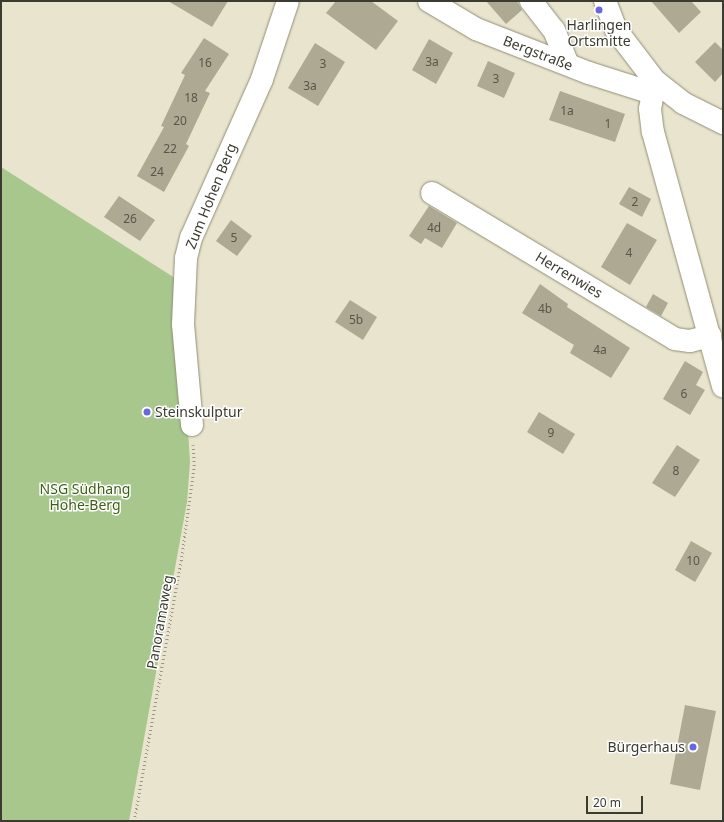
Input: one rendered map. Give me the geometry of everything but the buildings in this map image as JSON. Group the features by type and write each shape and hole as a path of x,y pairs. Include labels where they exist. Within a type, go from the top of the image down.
{"street":[{"name":"Zum Hohen Berg","path":"192,425 183,324 186,258 191,238 262,79 288,1"},
{"name":"Bergstraße","path":"429,1 476,29 567,63 654,87"},
{"path":"531,1 554,30 567,63"},
{"path":"605,1 616,30 654,87 723,123"},
{"path":"654,87 650,109 653,132 723,388"},
{"name":"Herrenwies","path":"432,193 675,339 690,341 710,336"}],"path":[{"name":"Panoramaweg","path":"134,821 191,496 194,466 192,425"}],"green space":[{"name":"NSG Südhang Hohe-Berg","path":"1,167 178,280 190,462 187,502 129,821 1,821"}],"place":[{"name":"Harlingen Ortsmitte","path":"599,10"},
{"name":"Steinskulptur","path":"147,412"},
{"name":"Bürgerhaus","path":"693,747"}]}
